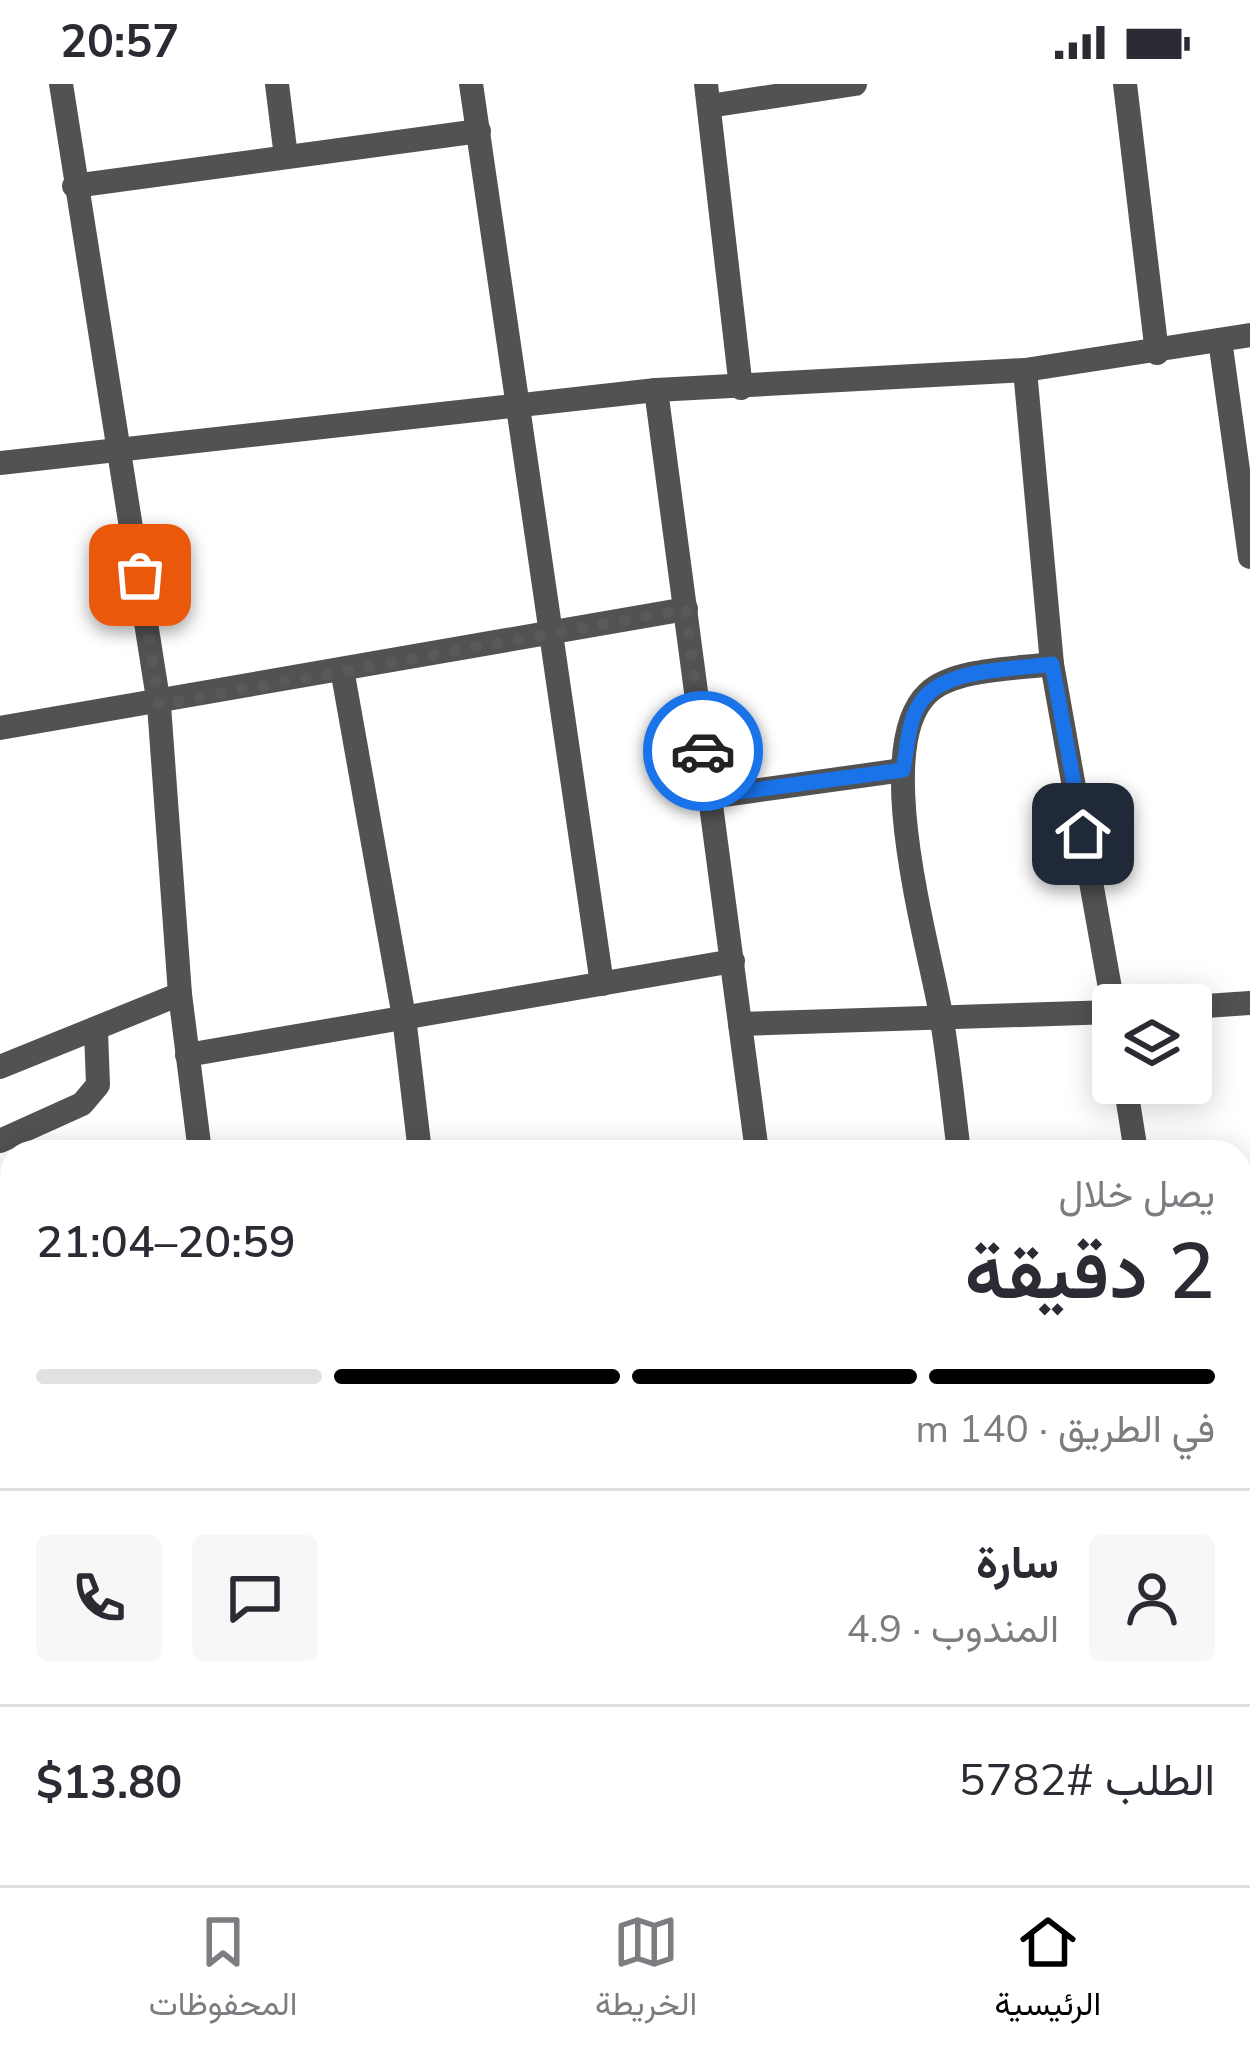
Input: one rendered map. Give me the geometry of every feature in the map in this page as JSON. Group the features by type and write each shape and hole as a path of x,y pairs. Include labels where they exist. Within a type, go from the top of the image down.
{"street":[{"path":"61,84 159,705 180,994 198,1140"},
{"path":"277,84 286,157"},
{"path":"471,84 602,984"},
{"path":"741,388 708,95 855,84"},
{"path":"1125,84 1156,353"},
{"path":"74,186 479,131"},
{"path":"0,463 656,390 1025,370 1250,335"},
{"path":"1220,340 1250,557"},
{"path":"1025,370 1052,664 1109,984"},
{"path":"656,390 756,1140"},
{"path":"0,728 159,705 686,609"},
{"path":"956,1140 941,1017 904,829 903,770 916,708 930,691 949,681 1052,664"},
{"path":"342,669 404,1017 419,1140"},
{"path":"709,796 903,770"},
{"path":"187,1054 733,962"},
{"path":"2,1062 96,1030 180,994"},
{"path":"1212,1006 1250,1003"},
{"path":"740,1024 1092,1010"},
{"path":"2,1140 82,1104 98,1085 96,1030"},
{"path":"1128,1104 1134,1140"}],"way so far":[{"path":"140,575 159,705 686,609 703,751"}],"route":[{"path":"703,751 709,796 903,770 916,708 930,691 949,681 1052,664 1083,834"}]}
